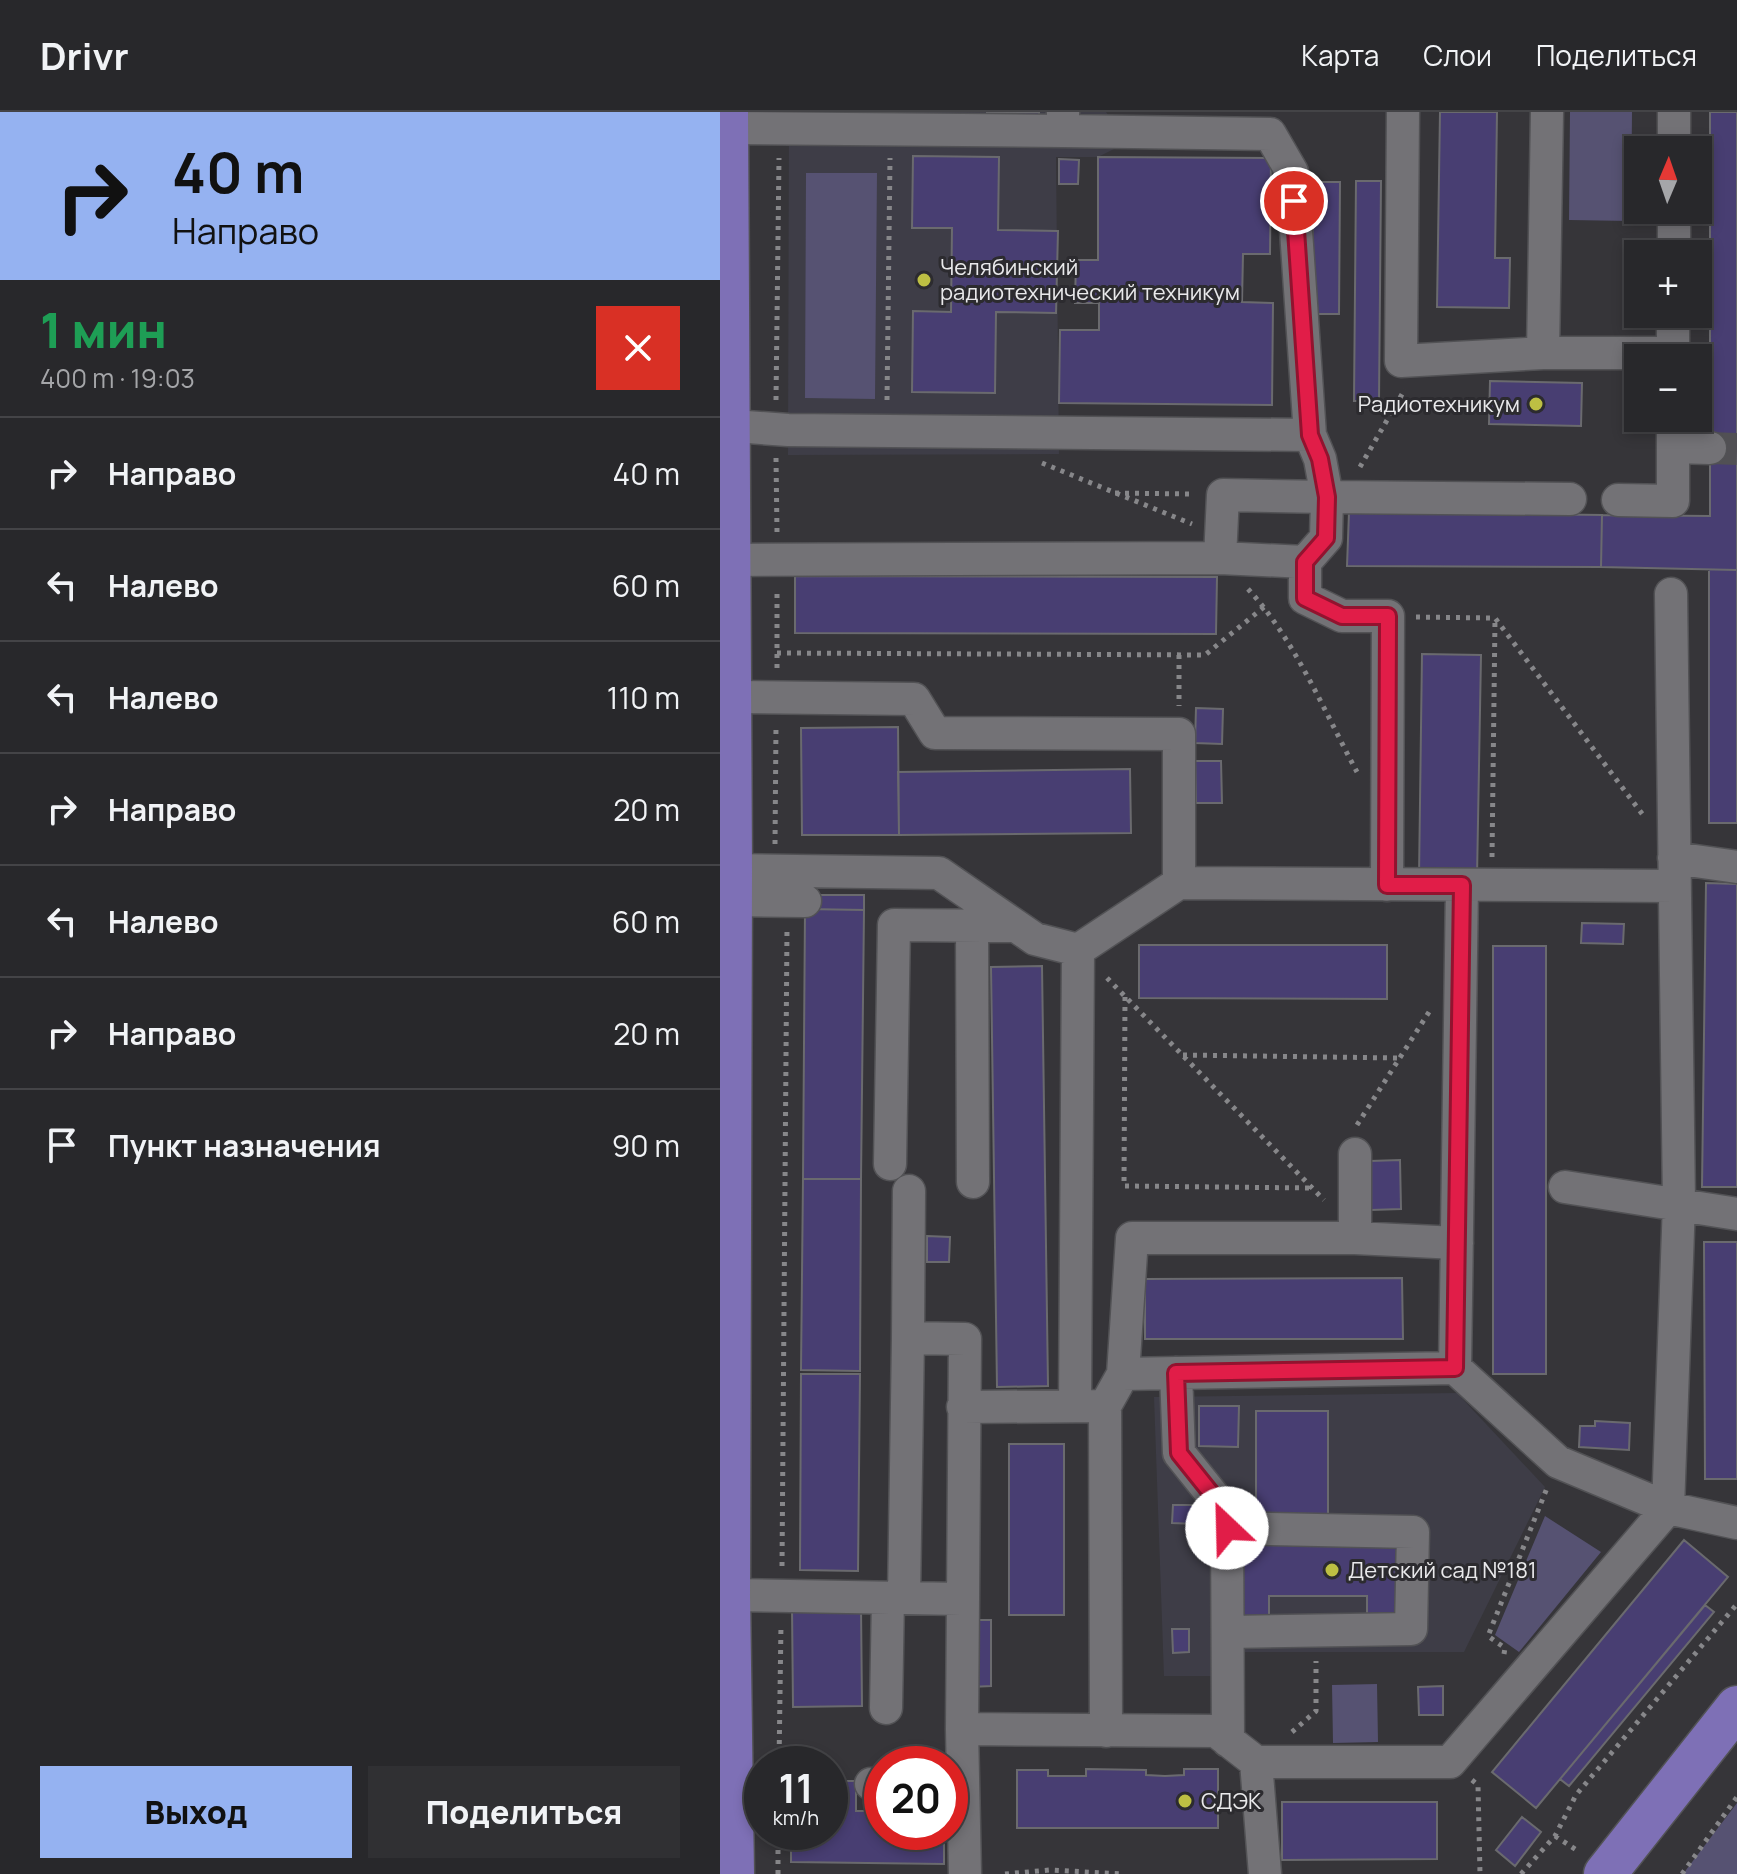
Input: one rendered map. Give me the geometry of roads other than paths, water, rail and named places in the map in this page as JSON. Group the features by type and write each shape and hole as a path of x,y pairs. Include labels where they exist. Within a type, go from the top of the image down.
{"main road":[{"path":"727,120 724,425 730,697 725,1007 724,1522 729,1595 726,1696 733,1874"},
{"path":"1605,1874 1737,1707"}],"lane":[{"path":"1403,112 1401,361 1543,353 1624,355"},
{"path":"1543,353 1547,112"},
{"path":"1674,112 1674,136"},
{"path":"727,120 779,129 891,129 961,121 1233,123 1270,134 1292,172 1310,435 1335,497 1326,538 1305,562 1305,598 1342,616 1388,616 1387,885"},
{"path":"724,425 776,430 887,432 1310,435"},
{"path":"1618,500 1673,501 1673,432 1710,448"},
{"path":"1220,558 1223,495 1570,499"},
{"path":"729,560 1220,558 1305,562"},
{"path":"962,1729 1216,1731 1256,1762 1450,1762 1668,1508 1679,1203 1671,594"},
{"path":"730,697 914,699 935,733 1179,734 1179,883"},
{"path":"728,910 785,890 939,873 1035,939 1078,950 1179,883 1476,885 1737,867"},
{"path":"1455,1368 1457,1243 1476,885"},
{"path":"890,1164 894,925 1013,926"},
{"path":"972,926 973,1182"},
{"path":"1078,950 1090,1406 1106,1731"},
{"path":"1355,1154 1355,1238"},
{"path":"1565,1187 1737,1214"},
{"path":"886,1708 896,1598 908,1338 909,1191"},
{"path":"963,1407 1090,1406 1123,1374 1132,1238 1355,1238 1457,1243"},
{"path":"908,1338 965,1339 960,1746"},
{"path":"1123,1374 1455,1368 1558,1462 1668,1508 1737,1523"},
{"path":"1176,1373 1179,1453 1227,1513 1228,1741"},
{"path":"1227,1528 1413,1532 1411,1629 1229,1632"},
{"path":"729,1595 961,1599"},
{"path":"1256,1762 1265,1874"},
{"path":"963,1850 965,1874"}],"tunnel":[{"path":"1710,448 1737,449"}],"place":[{"name":"Челябинский радиотехнический техникум","path":"924,280"},
{"name":"Радиотехникум","path":"1536,404"},
{"name":"Детский сад №181","path":"1332,1570"},
{"name":"СДЭК","path":"1185,1801"}]}
